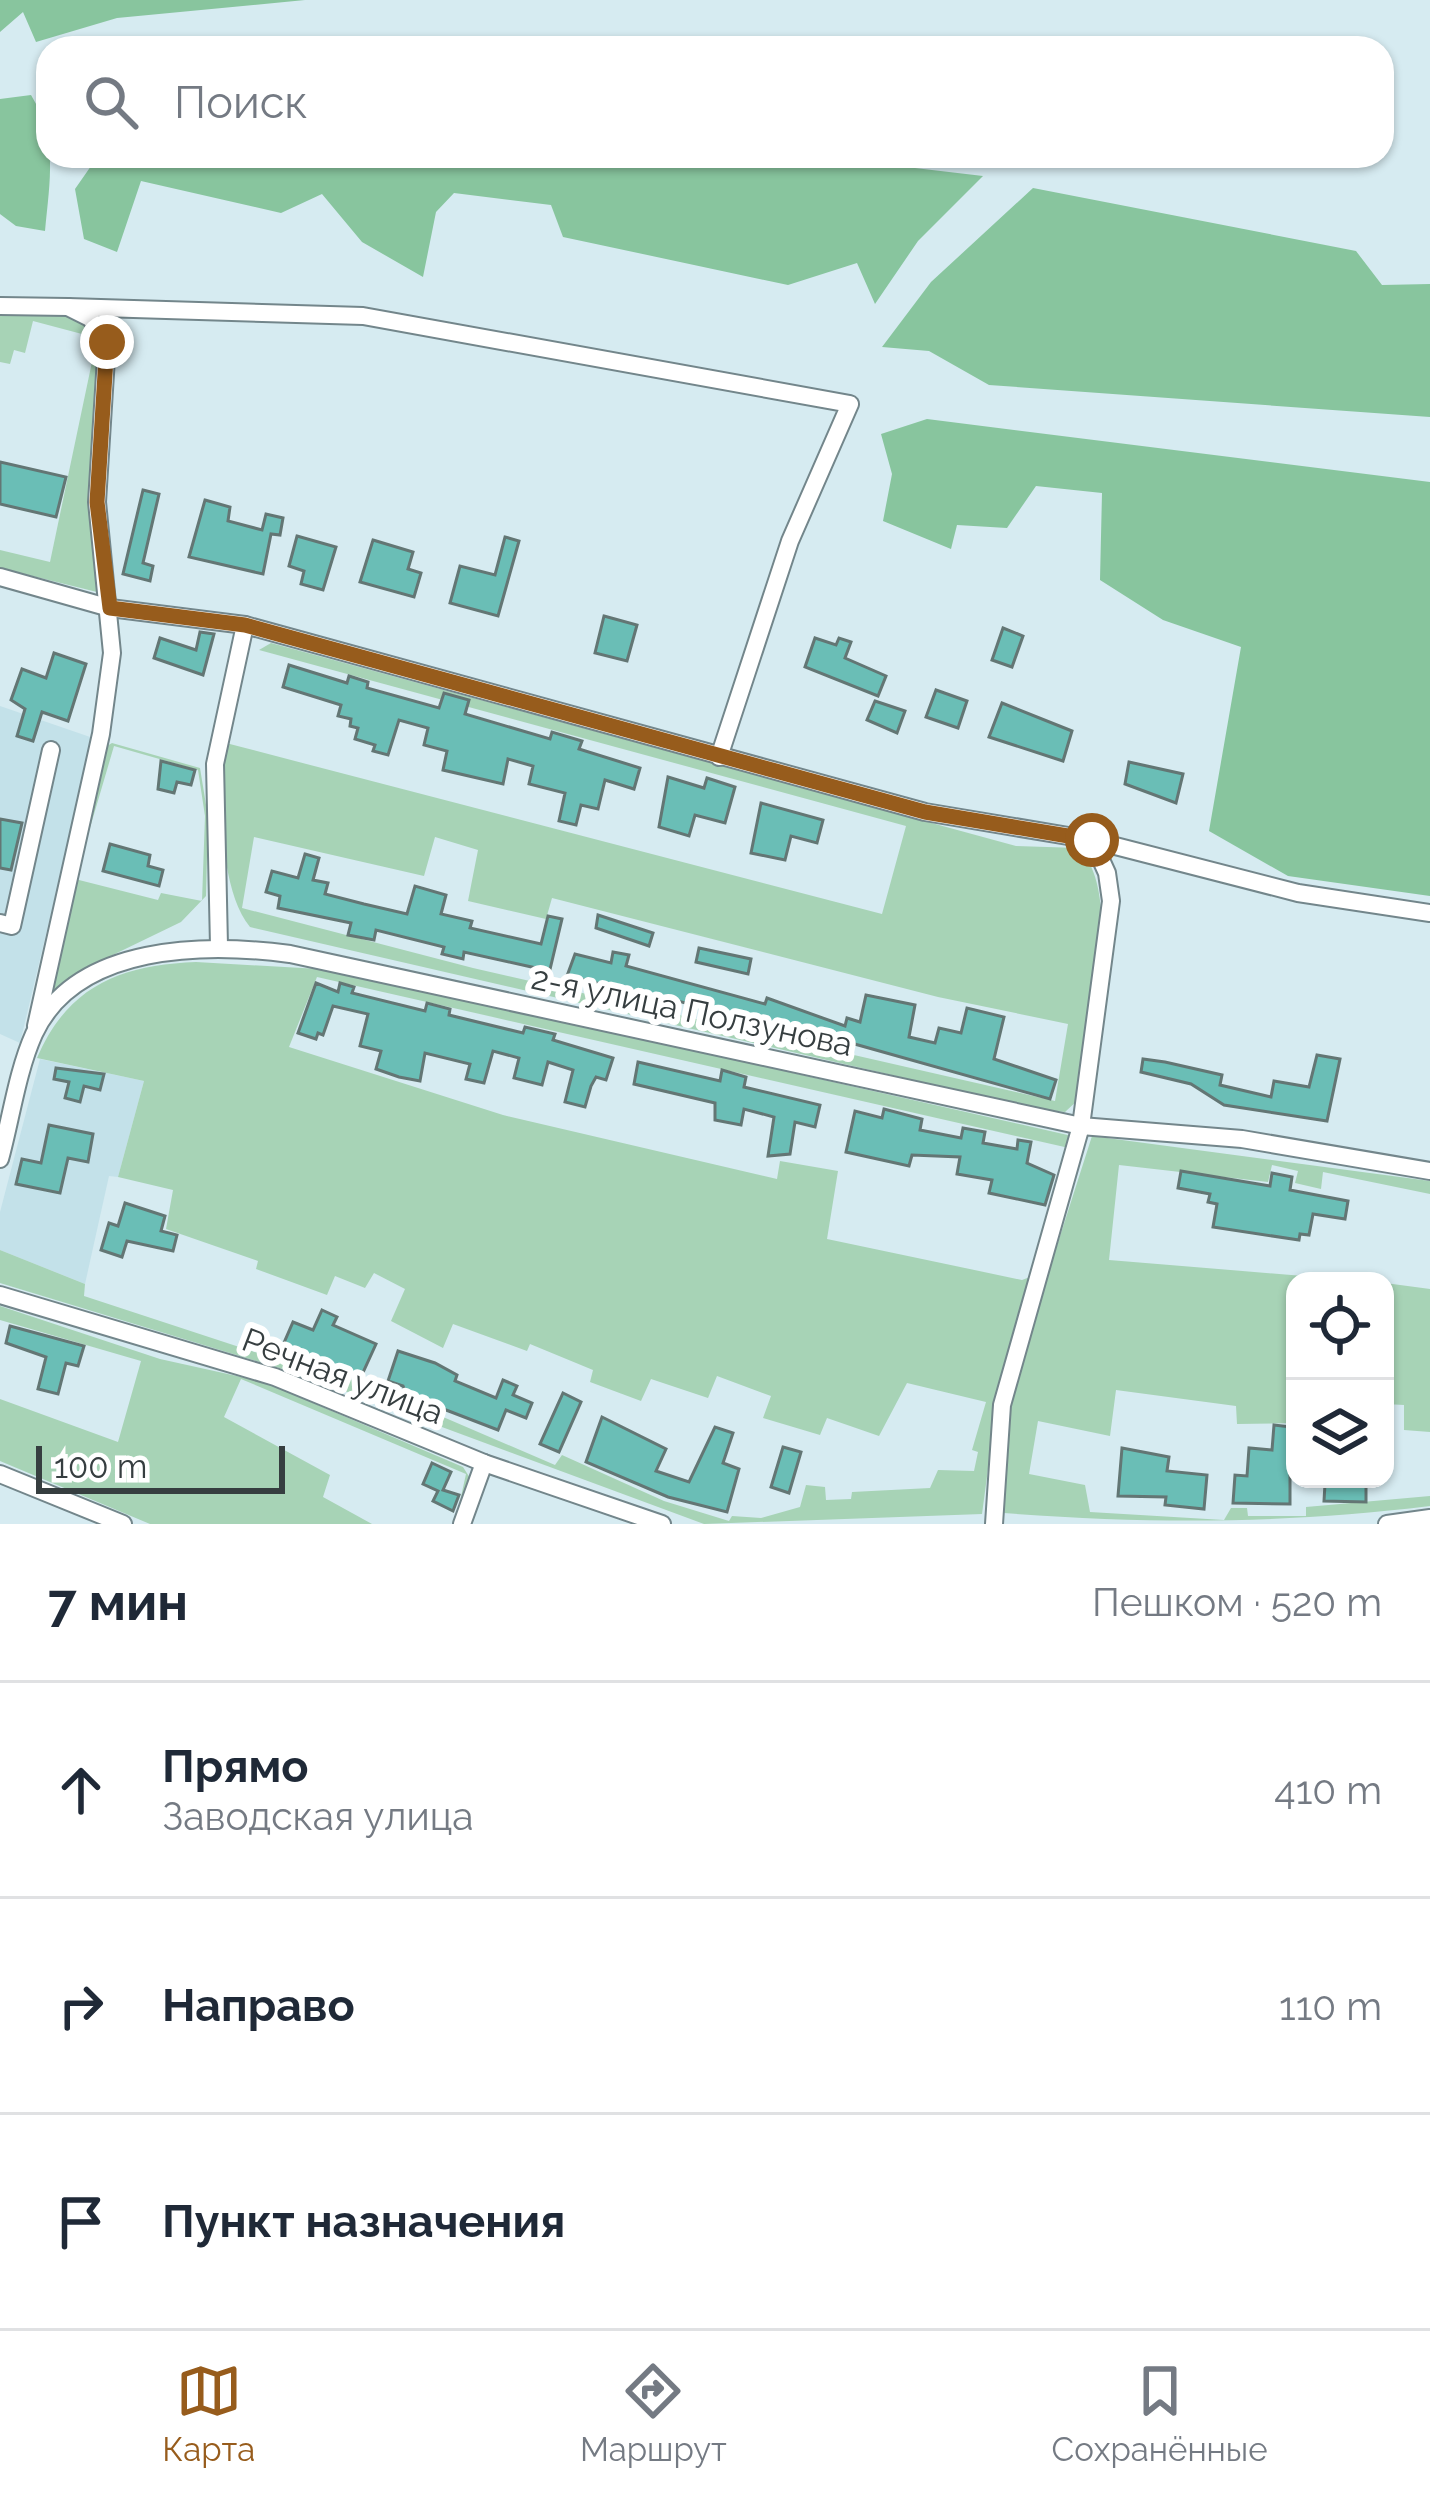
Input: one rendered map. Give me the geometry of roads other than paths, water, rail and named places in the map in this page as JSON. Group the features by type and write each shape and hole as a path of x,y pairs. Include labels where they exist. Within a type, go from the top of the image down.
{"street":[{"path":"0,306 364,316 850,404 790,541 719,757"},
{"path":"0,1159 34,1033 101,734 112,653 97,502 107,342 90,318 68,307"},
{"path":"0,577 110,608 245,625 925,812 1092,840 1298,892 1430,913"},
{"path":"219,946 214,764 245,625"},
{"path":"0,923 12,926 51,751"},
{"path":"994,1524 1002,1405 1082,1126 1111,901 1107,873 1092,840"},
{"name":"2-я улица Ползунова","path":"34,1033 95,973 119,963 219,946 290,954 1082,1126 1242,1138 1430,1171"},
{"name":"Речная улица","path":"0,1295 275,1377 484,1462 662,1524"},
{"path":"461,1524 484,1462"},
{"path":"0,1474 123,1524"},
{"path":"1388,1524 1430,1518"}]}
